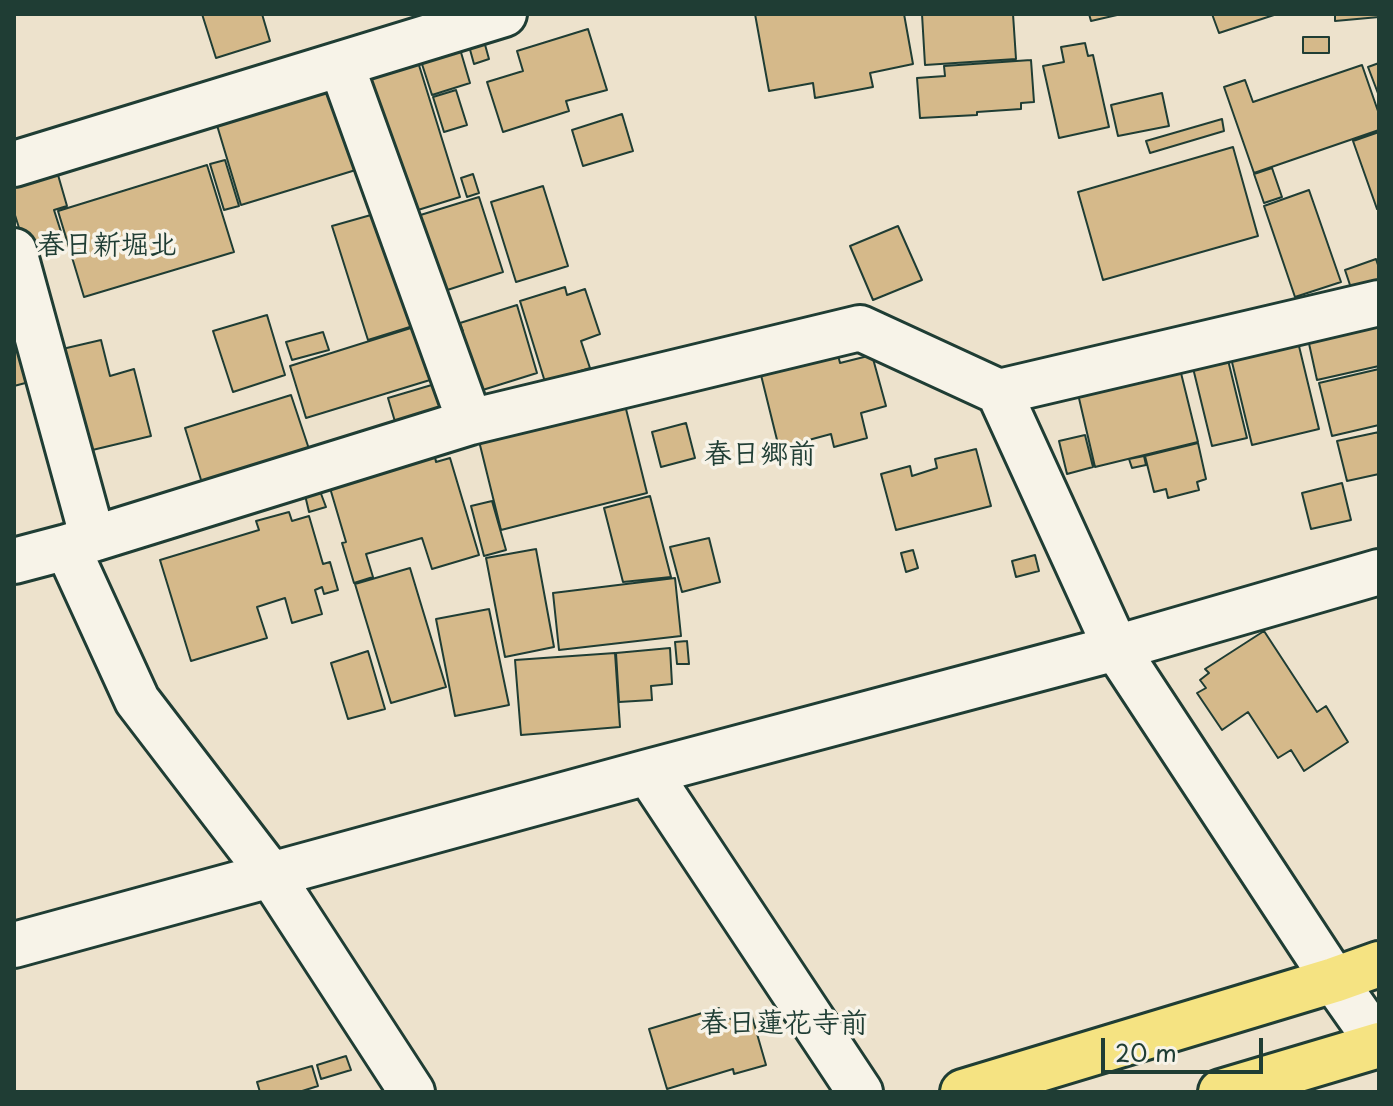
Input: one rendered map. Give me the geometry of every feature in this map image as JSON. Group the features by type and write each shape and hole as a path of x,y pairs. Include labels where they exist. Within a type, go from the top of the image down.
{"main road":[{"path":"963,1092 1379,964"},
{"path":"1221,1092 1379,1045"}],"street":[{"path":"14,164 341,64 427,25 504,14"},
{"path":"341,64 470,422"},
{"path":"14,251 80,543 137,700 271,875 412,1092"},
{"path":"14,561 470,422 860,328 999,392 1379,303"},
{"path":"999,392 1116,648 1379,1045"},
{"path":"14,945 1116,648 1379,572"},
{"path":"648,772 860,1092"}],"building":[{"path":"202,14 262,14 270,41 216,58"},
{"path":"755,14 904,14 913,64 870,73 873,87 815,98 813,83 769,91"},
{"path":"922,14 1013,14 1016,59 925,65"},
{"path":"1089,14 1117,14 1117,15 1091,21"},
{"path":"1212,14 1277,14 1219,33"},
{"path":"1335,14 1379,14 1379,17 1335,21"},
{"path":"588,29 607,90 566,101 569,111 503,132 487,82 523,71 517,51"},
{"path":"1303,37 1329,37 1329,53 1303,53"},
{"path":"484,41 489,59 474,64 469,46"},
{"path":"1085,43 1088,56 1093,55 1109,127 1059,138 1043,66 1064,62 1061,47"},
{"path":"460,49 470,83 432,95 421,61"},
{"path":"1031,60 1034,102 1021,103 1021,109 920,118 917,78 945,76 944,66"},
{"path":"418,62 460,197 405,214 363,79"},
{"path":"1379,63 1379,96 1368,67"},
{"path":"1362,65 1379,114 1379,130 1254,173 1224,87 1245,80 1253,102"},
{"path":"333,86 359,169 241,205 216,122"},
{"path":"456,90 467,125 444,132 433,97"},
{"path":"1162,93 1169,126 1118,136 1111,105"},
{"path":"622,114 633,151 583,166 572,130"},
{"path":"1222,119 1224,131 1150,153 1146,141"},
{"path":"1379,132 1379,208 1377,209 1353,141"},
{"path":"1233,147 1258,236 1103,280 1078,192"},
{"path":"225,160 239,206 224,210 210,164"},
{"path":"207,165 234,252 84,297 58,211"},
{"path":"56,168 67,206 54,210 62,235 25,247 14,212 14,181"},
{"path":"1272,168 1282,197 1264,203 1254,174"},
{"path":"473,174 479,193 467,197 461,178"},
{"path":"543,186 568,266 516,282 491,202"},
{"path":"1309,190 1341,282 1295,297 1264,206"},
{"path":"479,197 503,272 438,293 414,217"},
{"path":"378,213 413,326 368,340 332,226"},
{"path":"898,226 922,280 873,300 850,246"},
{"path":"1376,259 1379,282 1352,291 1345,270"},
{"path":"565,287 567,295 585,289 600,334 581,341 590,368 545,382 520,301"},
{"path":"517,305 537,373 473,393 455,333 463,331 460,323"},
{"path":"14,309 33,381 14,386"},
{"path":"267,315 285,375 233,392 213,331"},
{"path":"1379,322 1379,366 1317,380 1308,339"},
{"path":"414,327 430,380 306,418 290,366"},
{"path":"323,332 329,350 292,360 286,342"},
{"path":"101,340 110,376 134,369 151,436 84,452 58,350"},
{"path":"1298,342 1319,429 1252,445 1231,358"},
{"path":"837,351 840,363 872,355 886,406 861,413 867,438 834,447 831,434 779,448 760,371"},
{"path":"1228,360 1247,438 1212,446 1193,368"},
{"path":"1180,369 1198,442 1095,467 1078,394"},
{"path":"1379,369 1379,425 1332,436 1319,383"},
{"path":"435,384 443,411 396,425 388,398"},
{"path":"291,395 309,449 202,483 185,428"},
{"path":"625,405 647,493 501,530 479,441"},
{"path":"686,423 695,458 661,467 652,432"},
{"path":"1379,432 1379,474 1347,481 1337,441"},
{"path":"1085,435 1093,467 1067,474 1059,441"},
{"path":"1198,443 1206,479 1197,482 1199,490 1168,498 1166,489 1154,492 1145,456"},
{"path":"976,449 991,506 896,530 881,474 910,466 912,476 937,468 935,459"},
{"path":"1144,456 1146,465 1132,468 1129,459"},
{"path":"435,457 436,462 450,458 479,555 432,569 422,538 366,554 373,577 354,583 330,488"},
{"path":"1342,483 1351,520 1311,529 1302,493"},
{"path":"320,491 326,507 309,512 305,495"},
{"path":"650,496 671,577 623,582 604,508"},
{"path":"492,501 506,550 484,556 471,506"},
{"path":"289,512 292,521 309,516 323,564 330,562 338,590 324,594 322,587 315,590 322,614 292,623 285,598 257,607 267,638 191,661 160,560 259,530 256,521"},
{"path":"709,538 720,582 682,592 670,547"},
{"path":"536,549 554,647 505,657 486,558"},
{"path":"913,550 918,568 906,572 901,553"},
{"path":"1035,555 1039,571 1016,577 1012,561"},
{"path":"410,568 446,687 391,703 355,584"},
{"path":"675,578 681,636 559,650 553,593"},
{"path":"489,609 509,705 455,716 436,619"},
{"path":"1264,631 1317,712 1326,706 1348,742 1304,771 1291,750 1278,758 1248,712 1222,730 1197,693 1206,688 1200,680 1209,673 1205,669"},
{"path":"687,641 689,664 677,664 675,642"},
{"path":"670,648 672,684 651,686 652,700 619,702 616,653"},
{"path":"368,651 385,709 348,719 331,663"},
{"path":"615,653 620,727 521,735 515,660"},
{"path":"719,1008 723,1021 751,1013 766,1065 734,1074 733,1069 667,1089 649,1029"},
{"path":"346,1056 351,1070 321,1079 317,1065"},
{"path":"312,1066 318,1086 299,1092 260,1092 257,1082"}],"district":[{"name":"春日新堀北","path":"107,246"},
{"name":"春日郷前","path":"760,455"},
{"name":"春日蓮花寺前","path":"784,1024"}]}
